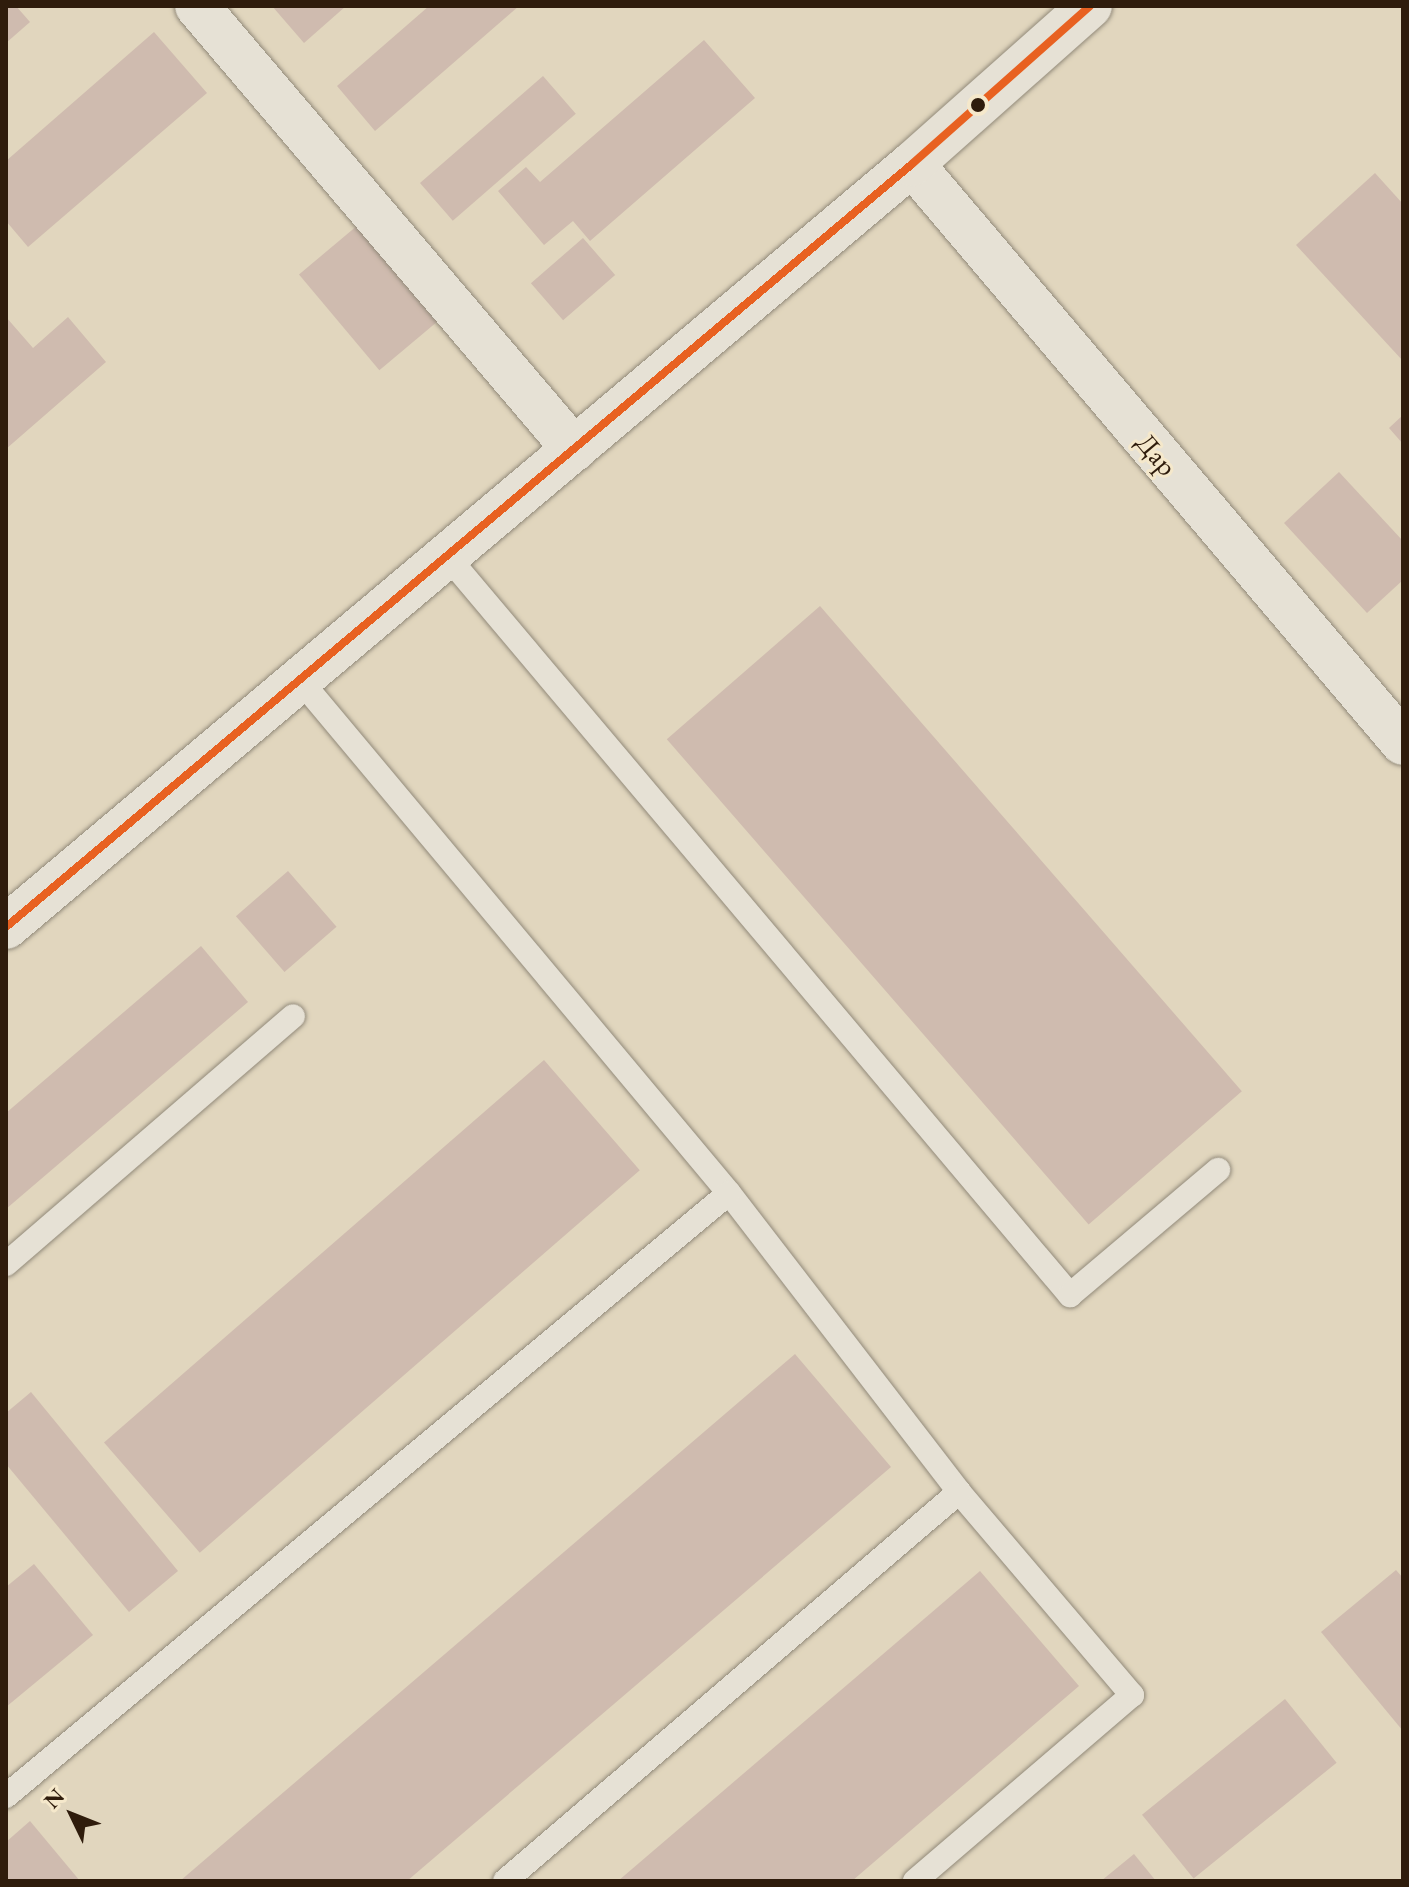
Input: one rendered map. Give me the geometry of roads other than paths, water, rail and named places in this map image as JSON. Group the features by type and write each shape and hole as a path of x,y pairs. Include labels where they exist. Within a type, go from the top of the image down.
{"street":[{"path":"197,6 574,449"},
{"path":"6,927 912,164 1090,6"},
{"name":"Дар","path":"912,164 1403,743"}],"lane":[{"path":"447,556 1070,1295 1218,1170"},
{"path":"300,680 729,1193 959,1492 1132,1695 915,1881"},
{"path":"6,1264 293,1016"},
{"path":"6,1796 729,1193"},
{"path":"505,1881 959,1492"}]}
